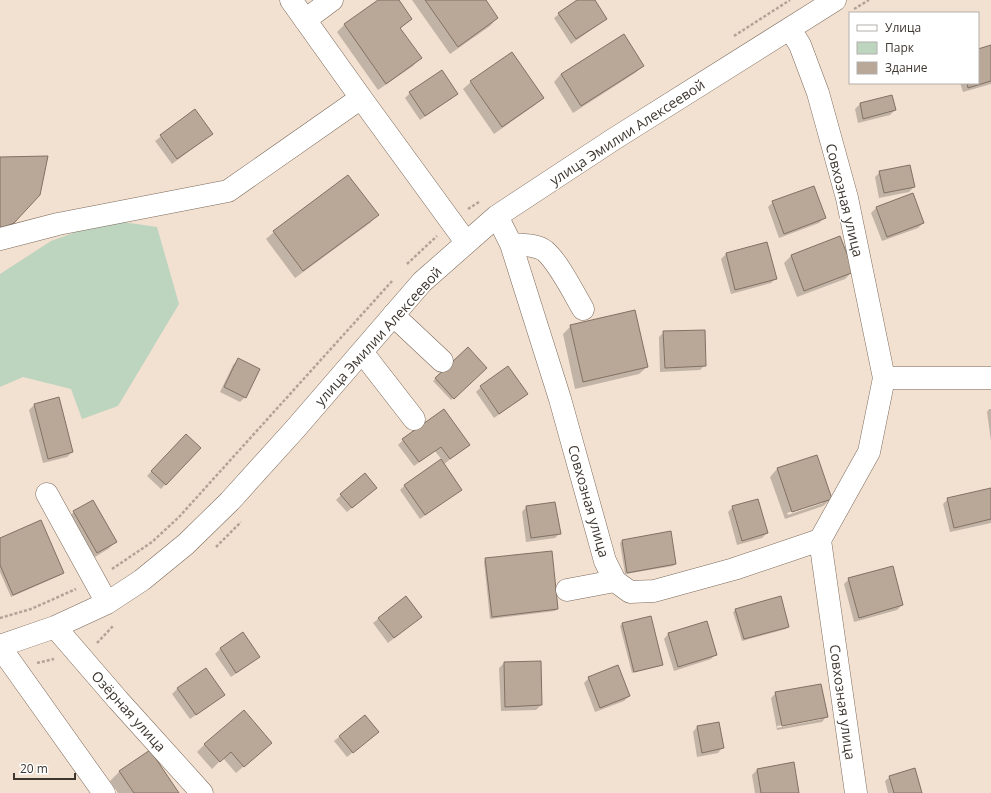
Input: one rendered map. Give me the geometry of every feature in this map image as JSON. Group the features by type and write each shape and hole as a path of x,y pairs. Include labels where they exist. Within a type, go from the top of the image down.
{"street":[{"path":"291,0 466,242"},
{"path":"305,20 332,0"},
{"name":"улица Эмилии Алексеевой","path":"0,646 56,627 107,603 142,580 186,544 230,501 296,428 422,282 497,216 614,138 835,0"},
{"name":"Совхозная улица","path":"790,29 800,44 818,93 847,198 884,378 869,452 820,540 856,793"},
{"path":"0,239 58,224 228,191 361,98"},
{"name":"Совхозная улица","path":"497,216 511,244 560,399 605,561 615,581 630,592 654,591 734,569 820,540"},
{"path":"511,244 532,246 544,250 556,264 583,309"},
{"path":"393,315 442,361"},
{"path":"362,352 414,418"},
{"path":"884,378 991,378"},
{"path":"47,494 107,603"},
{"path":"567,590 615,581"},
{"name":"Озёрная улица","path":"56,627 118,700 202,793"},
{"path":"0,646 104,793"}],"green space":[{"path":"109,220 157,227 179,304 118,406 82,419 71,389 23,377 0,387 0,274 51,241"}],"building":[{"path":"378,0 399,0 412,19 400,28 422,58 386,84 344,24"},
{"path":"425,0 486,0 498,18 458,47"},
{"path":"577,0 595,0 607,19 576,39 558,13"},
{"path":"624,34 644,66 581,106 561,74"},
{"path":"991,45 991,81 968,88 967,84 979,84 979,49"},
{"path":"512,52 544,98 502,127 470,81"},
{"path":"442,70 458,94 425,116 409,92"},
{"path":"892,95 896,110 863,119 860,103"},
{"path":"195,109 213,134 177,159 160,135"},
{"path":"48,156 40,195 14,223 0,229 0,157"},
{"path":"910,165 915,187 884,193 879,171"},
{"path":"348,175 379,215 303,271 273,231"},
{"path":"814,186 826,218 784,234 772,201"},
{"path":"913,193 924,223 887,237 876,207"},
{"path":"840,236 854,272 804,291 791,255"},
{"path":"767,242 777,279 735,290 726,253"},
{"path":"635,310 648,367 583,382 570,325"},
{"path":"705,330 706,366 665,368 663,331"},
{"path":"468,347 487,368 454,399 435,378"},
{"path":"238,358 260,369 246,398 224,387"},
{"path":"508,366 528,394 499,414 480,386"},
{"path":"59,397 73,452 48,459 34,404"},
{"path":"444,409 470,445 450,459 441,447 419,462 402,439"},
{"path":"186,434 201,448 166,485 151,471"},
{"path":"817,455 832,499 792,512 777,468"},
{"path":"441,459 462,490 425,515 404,485"},
{"path":"365,473 377,488 352,508 340,494"},
{"path":"991,488 991,519 954,528 947,498"},
{"path":"758,499 768,533 742,541 732,506"},
{"path":"93,500 117,542 97,553 73,511"},
{"path":"555,502 561,534 531,538 526,506"},
{"path":"41,520 64,573 13,595 0,565 0,538"},
{"path":"671,531 676,564 627,573 622,540"},
{"path":"552,551 558,609 492,617 485,558"},
{"path":"893,566 903,605 859,618 848,578"},
{"path":"406,596 422,617 394,638 378,618"},
{"path":"781,596 789,627 744,639 735,609"},
{"path":"651,616 663,665 634,672 622,623"},
{"path":"707,621 717,655 678,667 668,633"},
{"path":"243,632 260,657 236,673 220,648"},
{"path":"541,661 542,705 505,707 504,662"},
{"path":"618,665 630,696 600,708 588,677"},
{"path":"206,668 225,695 196,715 177,688"},
{"path":"821,684 828,717 782,726 775,692"},
{"path":"244,710 272,743 244,767 231,752 220,762 204,744"},
{"path":"365,715 379,732 353,753 339,736"},
{"path":"719,722 724,748 702,753 697,726"},
{"path":"150,750 179,793 134,793 119,771"},
{"path":"794,762 799,793 761,793 757,769"},
{"path":"915,768 922,793 894,793 889,776"}]}
